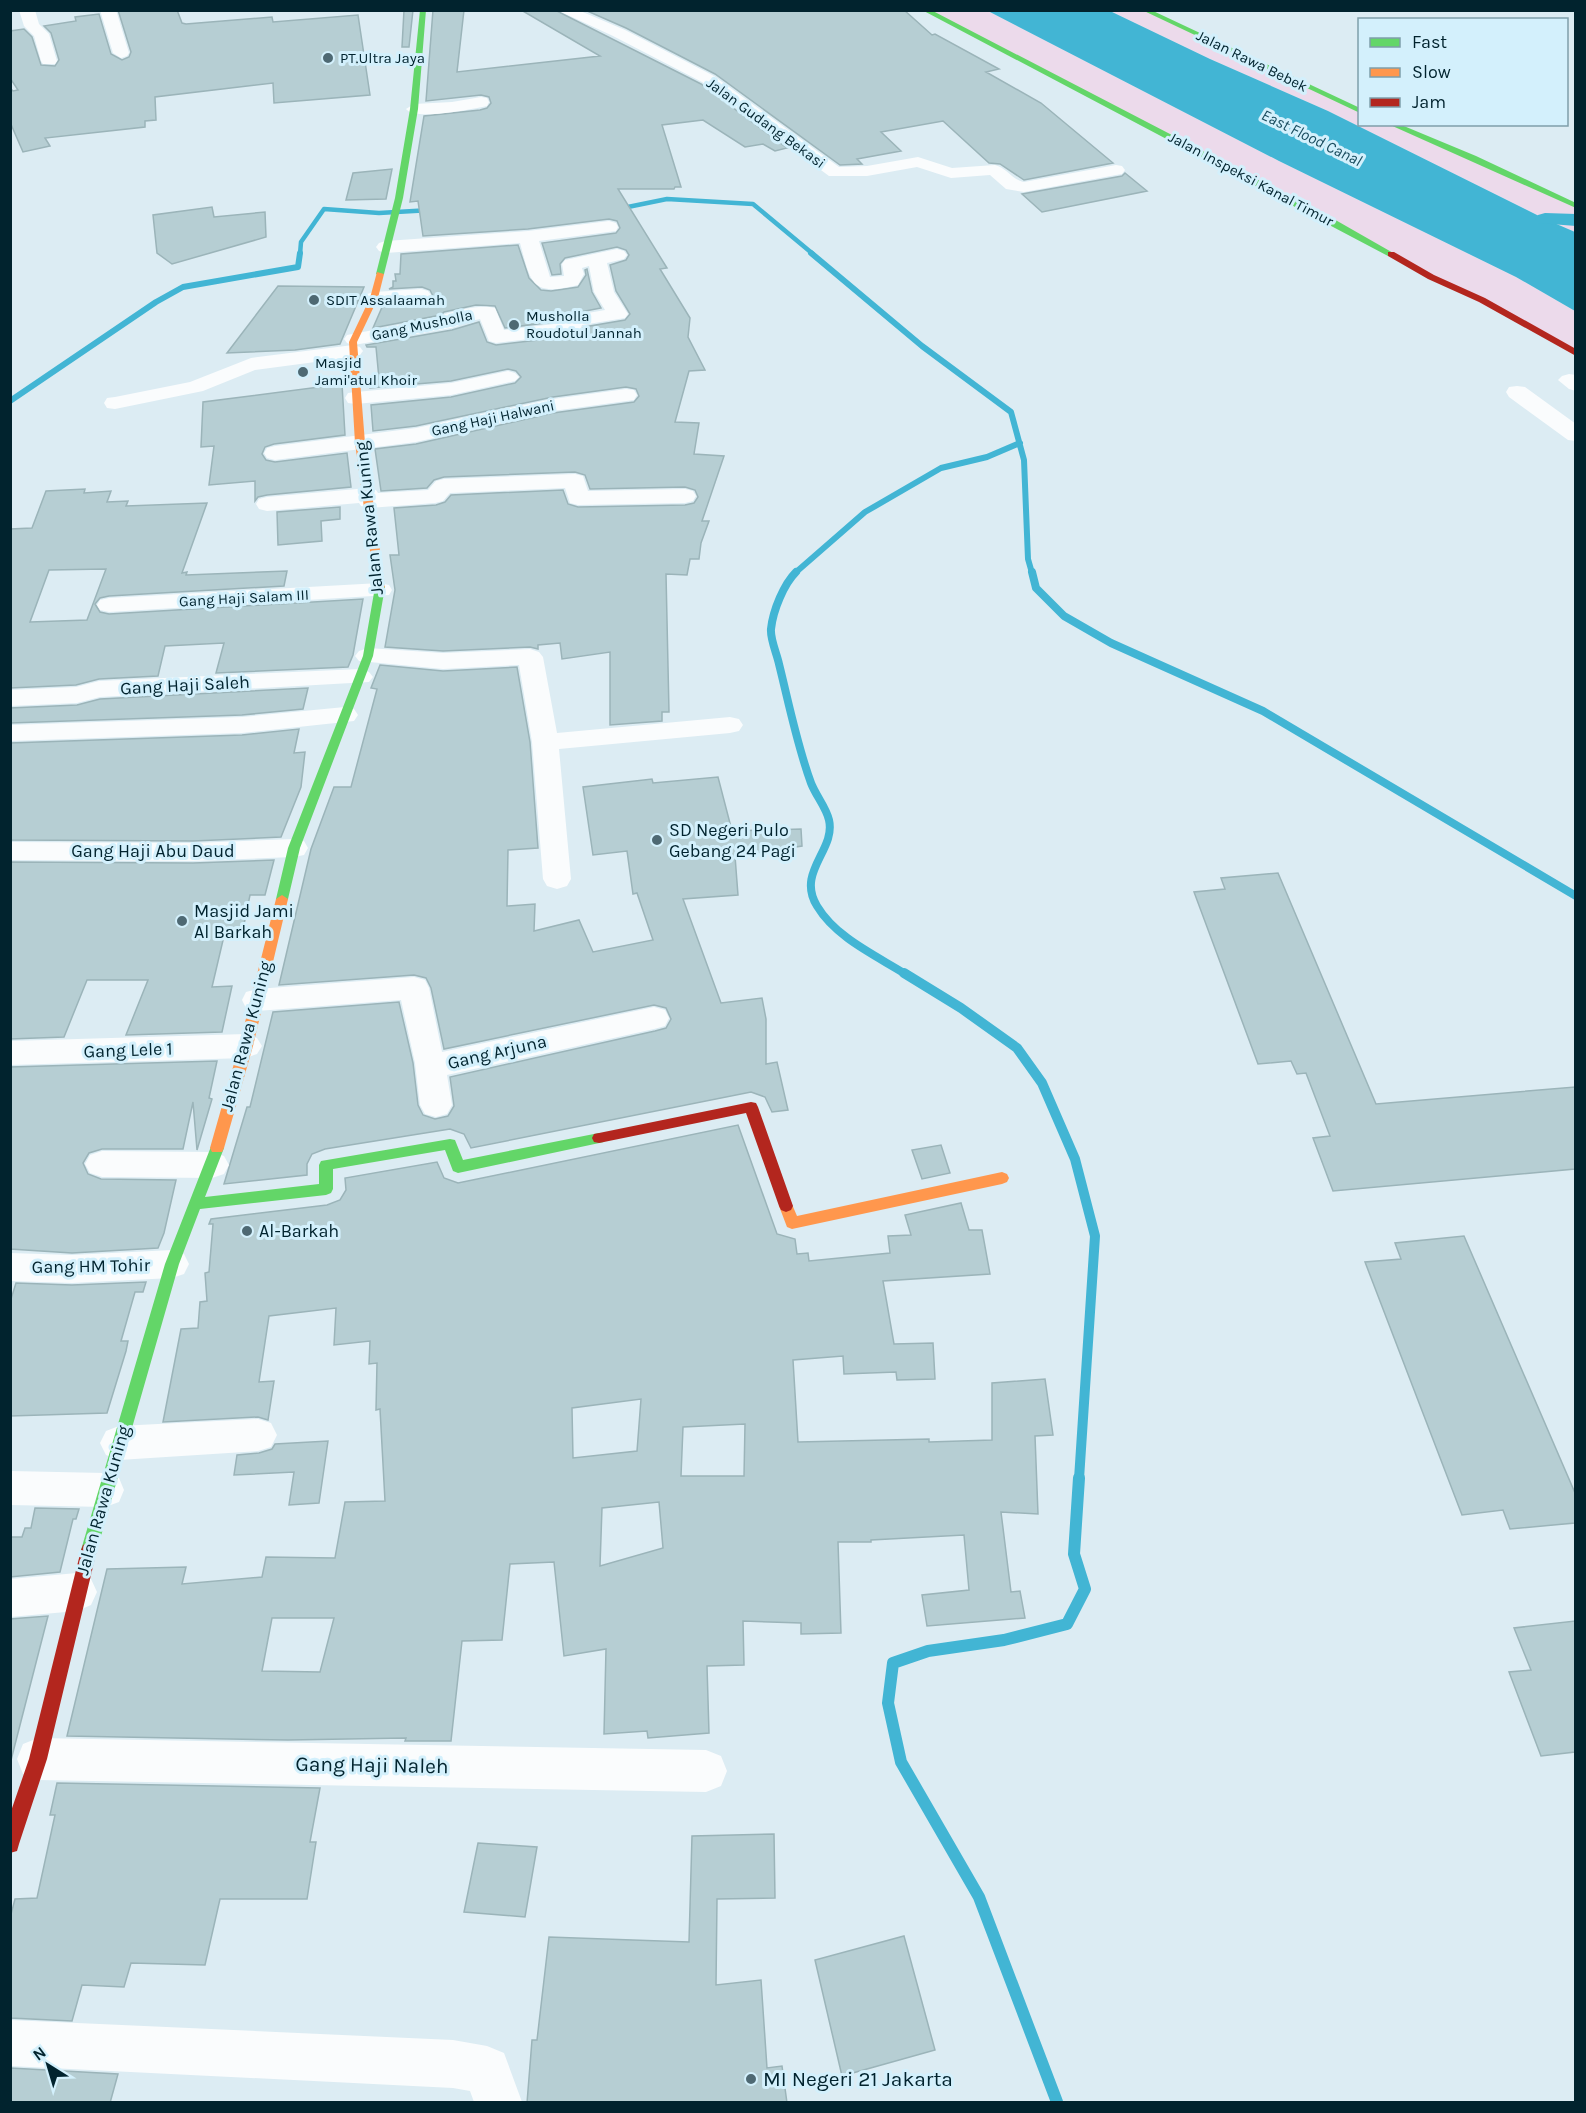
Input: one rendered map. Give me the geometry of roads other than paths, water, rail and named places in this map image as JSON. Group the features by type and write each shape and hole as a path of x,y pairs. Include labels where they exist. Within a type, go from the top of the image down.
{"street":[{"path":"27,10 32,26 41,34 49,61"},
{"path":"108,10 121,53"},
{"path":"115,403 196,387 251,364 353,345 374,298 399,198 414,109 423,10"},
{"name":"Jalan Gudang Bekasi","path":"564,10 619,33 708,79 835,172 867,171 918,162 951,173 995,170 1012,185 1024,187 1116,170"},
{"name":"Jalan Inspeksi Kanal Timur","path":"925,10 1329,220 1431,277 1482,300 1575,352"},
{"name":"Jalan Rawa Bebek","path":"1146,10 1358,111"},
{"path":"414,109 452,107 482,102"},
{"path":"1396,126 1473,158 1575,206"},
{"path":"386,247 528,237 609,228"},
{"path":"528,237 542,282 571,280 574,274 572,264 615,256 617,252"},
{"name":"Gang Musholla","path":"353,345 451,322 452,318 488,312 496,337 572,328 572,321 618,314 604,292 597,260"},
{"path":"374,298 421,295"},
{"name":"Jalan Rawa Kuning","path":"10,1844 105,1490 172,1264 212,1165 246,1046 294,848 364,666 380,590 360,443 353,345"},
{"path":"356,398 452,389 508,377"},
{"path":"1517,392 1575,435"},
{"name":"Gang Haji Halwani","path":"275,453 416,435 570,402 626,395"},
{"path":"267,504 429,497 435,496 440,487 575,481 578,498 685,496"},
{"name":"Gang Haji Salam III","path":"109,605 380,590"},
{"name":"Gang Haji Saleh","path":"10,698 77,695 99,688 364,666 530,657 545,742"},
{"path":"10,733 242,724 345,715"},
{"path":"557,879 545,742 730,725"},
{"name":"Gang Haji Abu Daud","path":"10,851 192,852 294,848"},
{"name":"Gang Arjuna","path":"257,1000 414,988 428,1059 433,1065 654,1018"},
{"name":"Gang Lele 1","path":"10,1053 246,1046"},
{"path":"433,1065 429,1066 429,1072 436,1105"},
{"path":"197,1204 326,1189 326,1165 450,1144 458,1167 751,1107 792,1223 1002,1178"},
{"path":"102,1164 212,1165"},
{"name":"Gang HM Tohir","path":"10,1267 72,1269 172,1264"},
{"path":"119,1443 258,1435"},
{"path":"10,1488 105,1490"},
{"path":"10,1598 77,1592"},
{"name":"Gang Haji Naleh","path":"26,1778 706,1771"},
{"path":"10,2043 453,2064 487,2070 498,2103"}],"water":[{"name":"East Flood Canal","path":"988,11 1110,11 1210,59 1328,111 1575,232 1575,311 1516,277 1279,161"}],"waterway":[{"path":"618,209 667,199 753,204 813,254"},
{"path":"300,254 301,242 324,209 379,213 431,210"},
{"path":"1545,219 1576,220"},
{"path":"10,401 156,302 183,287 298,267 300,253"},
{"path":"811,253 922,346 1011,412 1019,443"},
{"path":"796,572 865,512 941,468 987,457 1019,443"},
{"path":"1019,443 1024,460 1028,559 1032,573"},
{"path":"796,572 787,583 780,598 774,614 771,633 806,769 829,820 830,831 827,841 813,872 812,894 817,906 835,928 907,975"},
{"path":"1032,572 1036,588 1064,616 1111,643 1263,711 1576,896"},
{"path":"904,973 961,1008 1017,1048 1042,1083 1075,1159 1095,1236 1079,1479"},
{"path":"1057,2102 979,1897 901,1762 888,1703 893,1663 928,1651 1004,1640 1067,1624 1085,1589 1074,1554 1079,1478"}],"place":[{"name":"PT.Ultra Jaya","path":"328,58"},
{"name":"SDIT Assalaamah","path":"314,300"},
{"name":"Musholla Roudotul Jannah","path":"514,325"},
{"name":"Masjid Jami'atul Khoir","path":"303,372"},
{"name":"SD Negeri Pulo Gebang 24 Pagi","path":"657,840"},
{"name":"Masjid Jami Al Barkah","path":"182,921"},
{"name":"Al-Barkah","path":"247,1231"},
{"name":"MI Negeri 21 Jakarta","path":"751,2079"}]}
